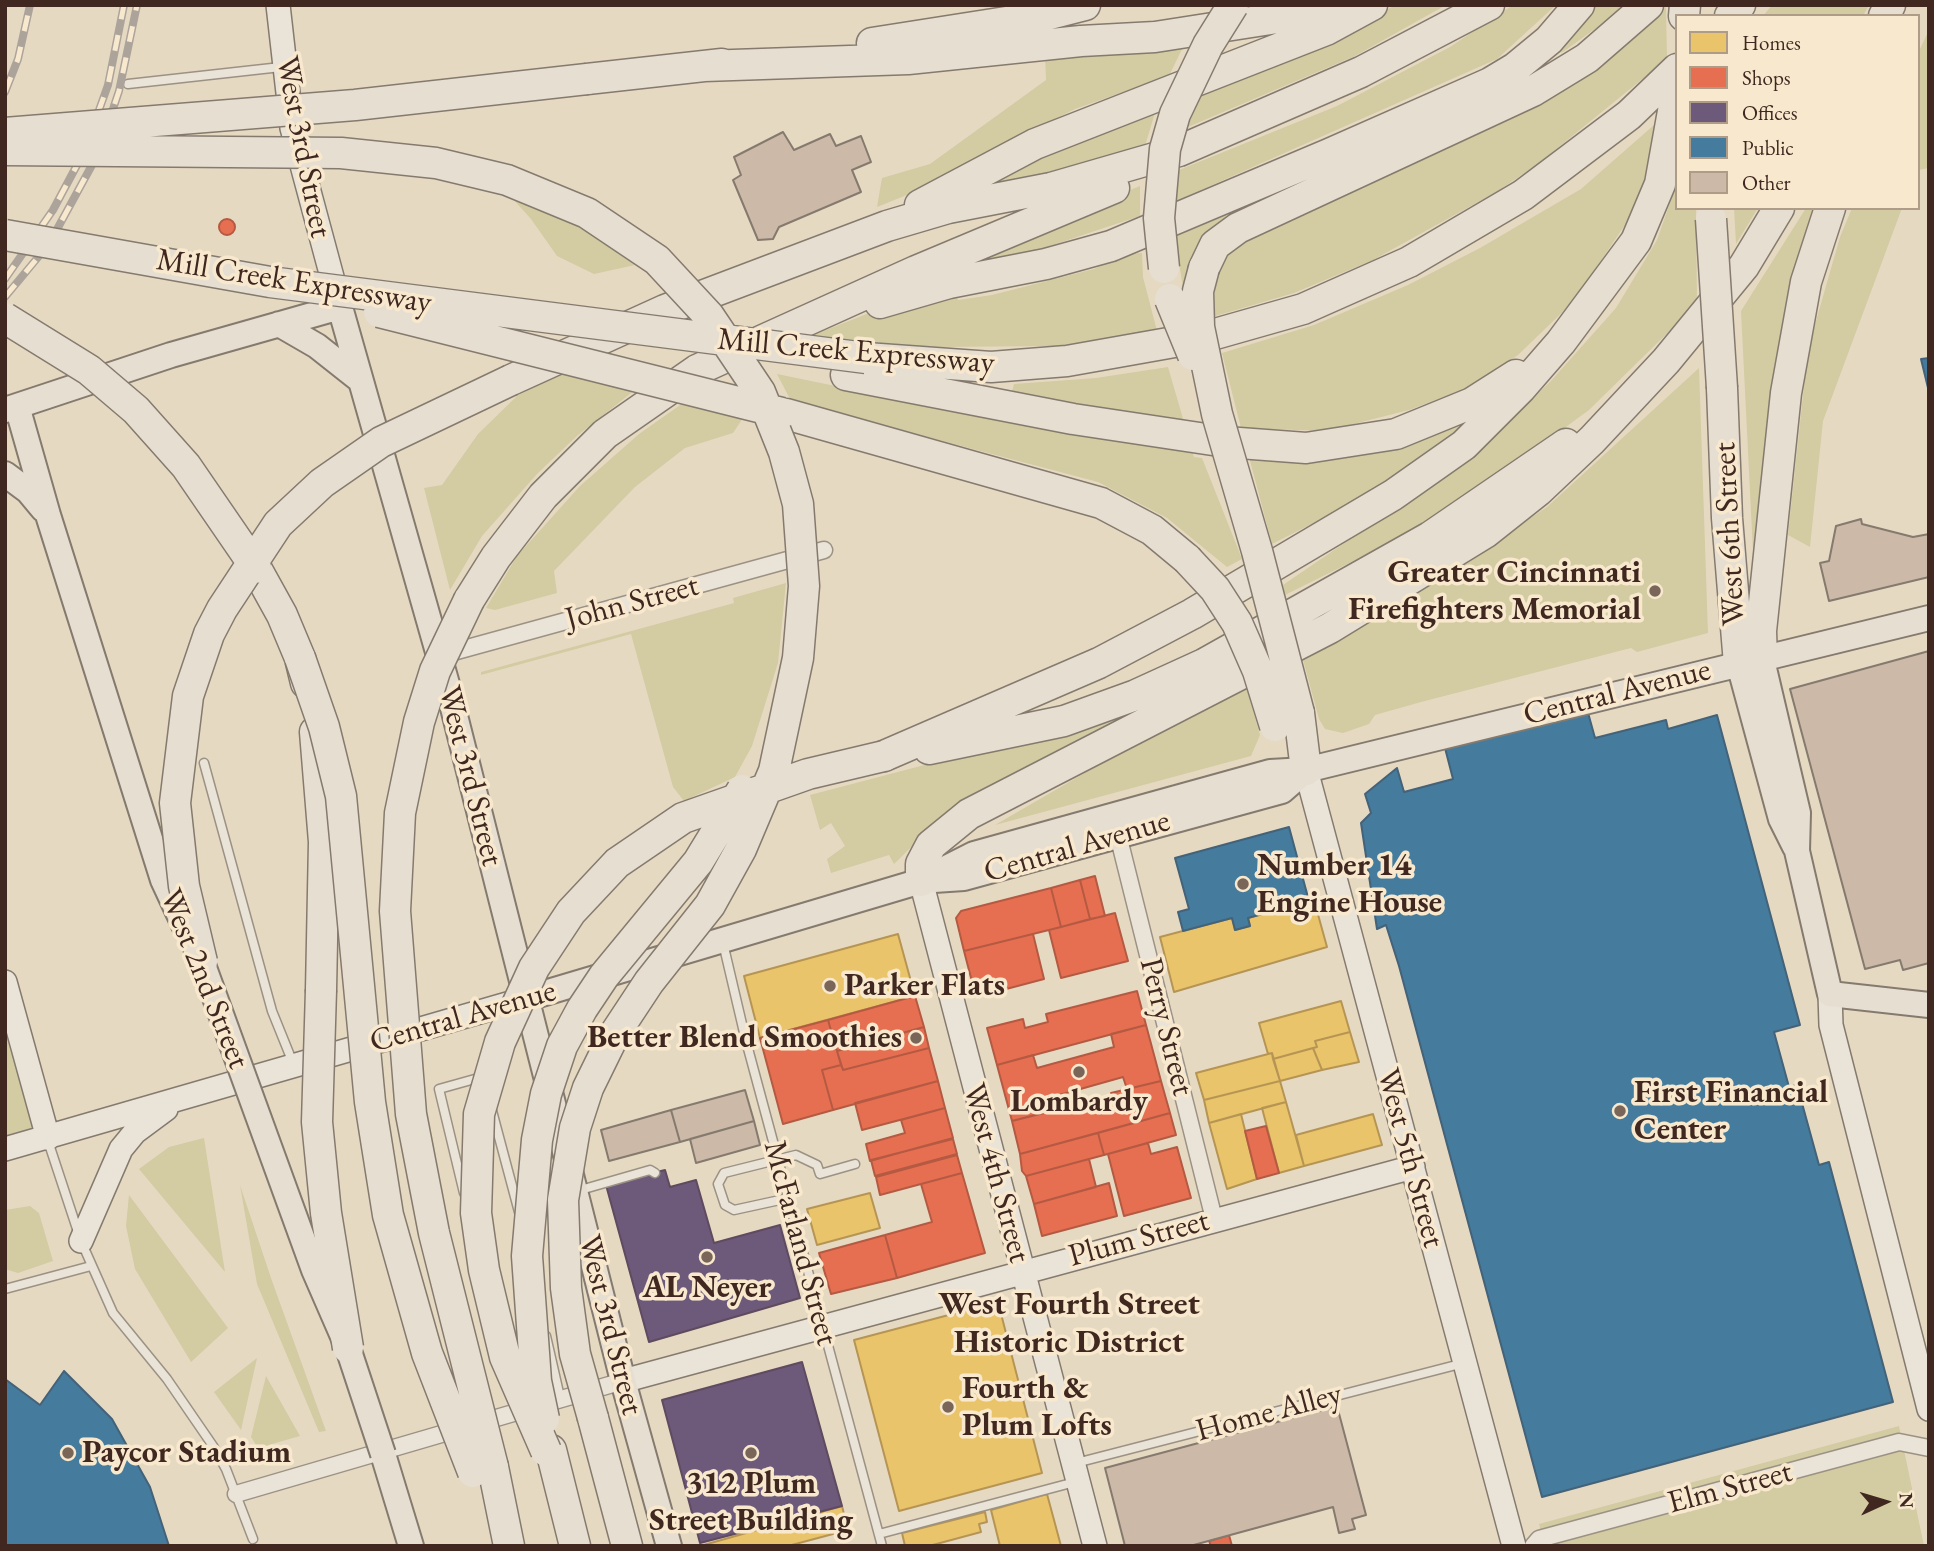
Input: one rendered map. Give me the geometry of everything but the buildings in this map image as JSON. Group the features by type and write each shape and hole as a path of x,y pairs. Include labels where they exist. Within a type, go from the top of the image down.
{"highway":[{"path":"5,133 355,105 704,66 917,37 1038,17 1085,5"},
{"path":"1217,414 1170,299 1164,268 1159,205 1165,149 1175,114 1208,45 1233,5"},
{"path":"704,66 908,59 1081,41 1155,37 1290,16 1331,5"},
{"path":"887,226 930,199 1035,144 1326,30 1372,5"},
{"path":"202,962 184,886 174,803 188,696 205,643 222,609 278,524 322,483 382,442 665,310 887,226 948,208 1106,174 1179,152 1361,72 1489,5"},
{"path":"792,327 949,283 1046,264 1111,246 1459,98 1515,68 1549,40 1579,5"},
{"path":"1306,770 1283,746 1287,720 1257,551 1217,414 1199,327 1198,290 1204,268 1215,245 1238,228 1533,92 1587,58 1648,5"},
{"name":"Mill Creek Expressway","path":"5,235 270,282 690,336 856,367 991,367 1067,361 1208,336 1303,309 1409,262 1502,209 1629,115 1675,71"},
{"path":"884,755 1099,663 1192,614 1393,495 1464,445 1521,388 1601,291 1636,241 1660,184 1675,102"},
{"path":"498,1546 411,1114 395,911 400,813 419,722 435,671 469,600 519,525 605,434 697,370 916,271 1182,160 1278,108"},
{"path":"5,150 300,151 402,158 507,180 587,213 640,247 674,275 723,335 760,392 784,452 798,504 803,552 803,617 785,733 775,771 727,879 710,905 649,982 614,1035 587,1088 575,1128 563,1200 566,1288 575,1354 627,1546"},
{"path":"921,881 921,864 931,845 969,814 1330,628 1485,533 1538,491 1592,440 1685,339 1744,266 1778,210"},
{"path":"1751,662 1761,631 1786,393 1806,282 1829,210"},
{"name":"West 6th Street","path":"1711,214 1723,388 1727,519 1751,662"},
{"path":"270,282 437,328 786,414 1101,503 1152,530 1187,559 1215,589 1237,623 1258,671 1287,720"},
{"path":"856,367 1073,419 1269,447 1330,445 1396,434 1472,403 1533,362 1601,291"},
{"path":"5,318 89,370 136,410 186,466 257,568 300,658 324,727 341,796 370,1102 388,1215 426,1353 483,1469 509,1546"},
{"path":"551,1459 526,1410 505,1357 484,1270 476,1213 479,1114 500,1042 534,968 571,912 617,863 683,818 808,774 884,755 1064,721 1136,695 1204,664 1430,537 1569,442 1645,382"},
{"path":"575,1546 551,1459 536,1381 527,1256 533,1167 546,1094 562,1046 582,1009 604,976 698,862 736,803 765,748 803,617"},
{"path":"300,658 315,733 324,842 317,1122 326,1213 348,1348"}],"main road":[{"path":"11,408 224,340 340,307"},
{"name":"West 3rd Street","path":"340,307 439,656 528,998 623,1381 669,1546"},
{"path":"279,324 317,346 360,380"},
{"name":"West 2nd Street","path":"11,408 48,515 163,880 202,962 314,1270 348,1348 411,1546"},
{"path":"5,474 28,491 48,515"},
{"name":"Central Avenue","path":"528,998 921,881 974,854 1270,772 1306,770 1929,618"},
{"name":"West 6th Street","path":"1751,662 1798,813 1797,850 1830,995"},
{"name":"Central Avenue","path":"921,881 964,878 1282,791 1306,770"},
{"path":"1830,995 1929,1005"}],"street":[{"name":"West 3rd Street","path":"278,5 292,128 340,307"},
{"name":"John Street","path":"439,656 824,550"},
{"name":"West 5th Street","path":"1306,770 1514,1546"},
{"name":"Perry Street","path":"1118,835 1214,1219"},
{"name":"West 4th Street","path":"921,881 1095,1546"},
{"path":"5,982 48,1138"},
{"name":"West 6th Street","path":"1830,995 1831,1025 1929,1409"},
{"name":"Central Avenue","path":"5,1149 528,998"},
{"path":"81,1241 121,1149 143,1126 185,1097"},
{"name":"Plum Street","path":"623,1381 1413,1167"},
{"path":"236,1494 623,1381"},
{"name":"Elm Street","path":"1533,1546 1539,1539 1899,1442 1929,1448"}],"lane":[{"path":"128,84 284,66"},
{"path":"204,763 272,1011 294,1066"},
{"name":"McFarland Street","path":"723,939 746,1041 881,1546"},
{"path":"542,1316 484,1076 439,1090 516,1406 559,1393 545,1329"},
{"path":"48,1138 81,1241 113,1313 198,1422 226,1469 253,1538"},
{"path":"789,1198 734,1210 725,1205 718,1184 724,1173 796,1155 817,1165 820,1174 855,1164"},
{"path":"549,1201 650,1170 655,1172"},
{"path":"518,1213 539,1205"},
{"path":"5,1289 91,1266"},
{"name":"Home Alley","path":"878,1534 1076,1472 1465,1363"}],"shaded area":[{"path":"1396,5 1446,5 1355,56 1188,127 1201,90 1333,36"},
{"path":"1513,5 1556,5 1497,59 1176,201 1179,170 1337,106 1450,47"},
{"path":"1591,5 1628,5 1563,52 1543,57"},
{"path":"1772,5 1869,5 1864,14 1765,14"},
{"path":"1666,7 1667,59 1539,163 1498,191 1373,260 1294,293 1212,317 1217,272 1232,245 1607,57"},
{"path":"1929,30 1929,168 1920,170 1920,49"},
{"path":"1183,47 1169,76 1075,109 983,155 944,180 877,207 882,178 930,164 1046,80 1045,56"},
{"path":"1157,106 1145,146 1082,168 995,186 995,178"},
{"path":"1662,118 1647,175 1631,216 1573,302 1518,355 1473,386 1409,410 1326,431 1241,428 1222,353 1314,325 1408,285 1480,248 1581,189"},
{"path":"1140,186 1140,216 1041,249 987,260 984,250"},
{"path":"1675,189 1675,210 1696,210 1697,304 1589,410 1444,516 1285,595 1283,585 1403,503 1491,438 1550,382 1616,308 1657,240"},
{"path":"512,198 576,225 635,265 594,274 557,256 531,219"},
{"path":"1232,210 1205,238 1184,294 1175,237"},
{"path":"1734,210 1757,210 1736,244"},
{"path":"1805,210 1817,210 1754,572 1741,311"},
{"path":"1851,210 1901,210 1823,421 1810,547 1788,535 1808,349 1840,237"},
{"path":"1142,253 1143,277 1157,331 1057,346 934,347 808,337 882,308 955,291 958,300 992,295 1094,269 1126,254"},
{"path":"1168,367 1184,422 1012,392 1014,384 1096,378"},
{"path":"1699,368 1708,633 1637,652 1631,648 1421,702 1375,715 1369,724 1343,733 1325,729 1319,719 1302,656 1405,601 1547,507"},
{"path":"563,371 635,390 578,435 537,474 482,536 450,590 424,488 442,485 478,434 517,396"},
{"path":"777,374 962,412 1136,444 1192,451 1194,457 1202,458 1242,559 1227,567 1167,518 1098,482 791,401"},
{"path":"683,403 743,418 733,433 685,448 635,487 554,571 557,593 495,610 486,608 517,556 580,486 639,434"},
{"path":"1465,414 1470,421 1427,457 1359,500 1272,544 1248,453"},
{"path":"786,583 778,663 752,746 735,777 684,801 673,787 631,634 481,675 481,672 734,603 733,598"},
{"path":"1190,686 951,808 894,864 889,855 831,873 827,859 845,846 831,823 820,830 810,795 1054,731"},
{"path":"1246,686 1260,735 1251,756 995,825 1102,763"},
{"path":"5,982 48,1138 5,1149"},
{"path":"204,1138 225,1272 139,1169 169,1147"},
{"path":"240,1185 326,1431 319,1432 257,1284"},
{"path":"129,1195 228,1328 191,1362 135,1269 126,1226"},
{"path":"30,1206 39,1213 53,1261 18,1273 5,1269 5,1210"},
{"path":"257,1358 241,1430 214,1392"},
{"path":"266,1376 300,1436 258,1448 251,1437"},
{"path":"1899,1426 1924,1546 1545,1546 1539,1524"}],"railway":[{"path":"5,92 18,59 30,5"},
{"path":"5,279 53,210 84,152 108,85 124,5"},
{"path":"5,297 49,244 98,154 119,91 137,5"}],"place":[{"name":"Greater Cincinnati Firefighters Memorial","path":"1655,591"},
{"name":"Number 14 Engine House","path":"1243,884"},
{"name":"Parker Flats","path":"830,986"},
{"name":"Better Blend Smoothies","path":"916,1038"},
{"name":"Lombardy","path":"1079,1072"},
{"name":"First Financial Center","path":"1620,1111"},
{"name":"AL Neyer","path":"707,1257"},
{"name":"Fourth & Plum Lofts","path":"948,1407"},
{"name":"Paycor Stadium","path":"68,1453"},
{"name":"312 Plum Street Building","path":"751,1453"}],"district":[{"name":"West Fourth Street Historic District","path":"1069,1324"}]}
